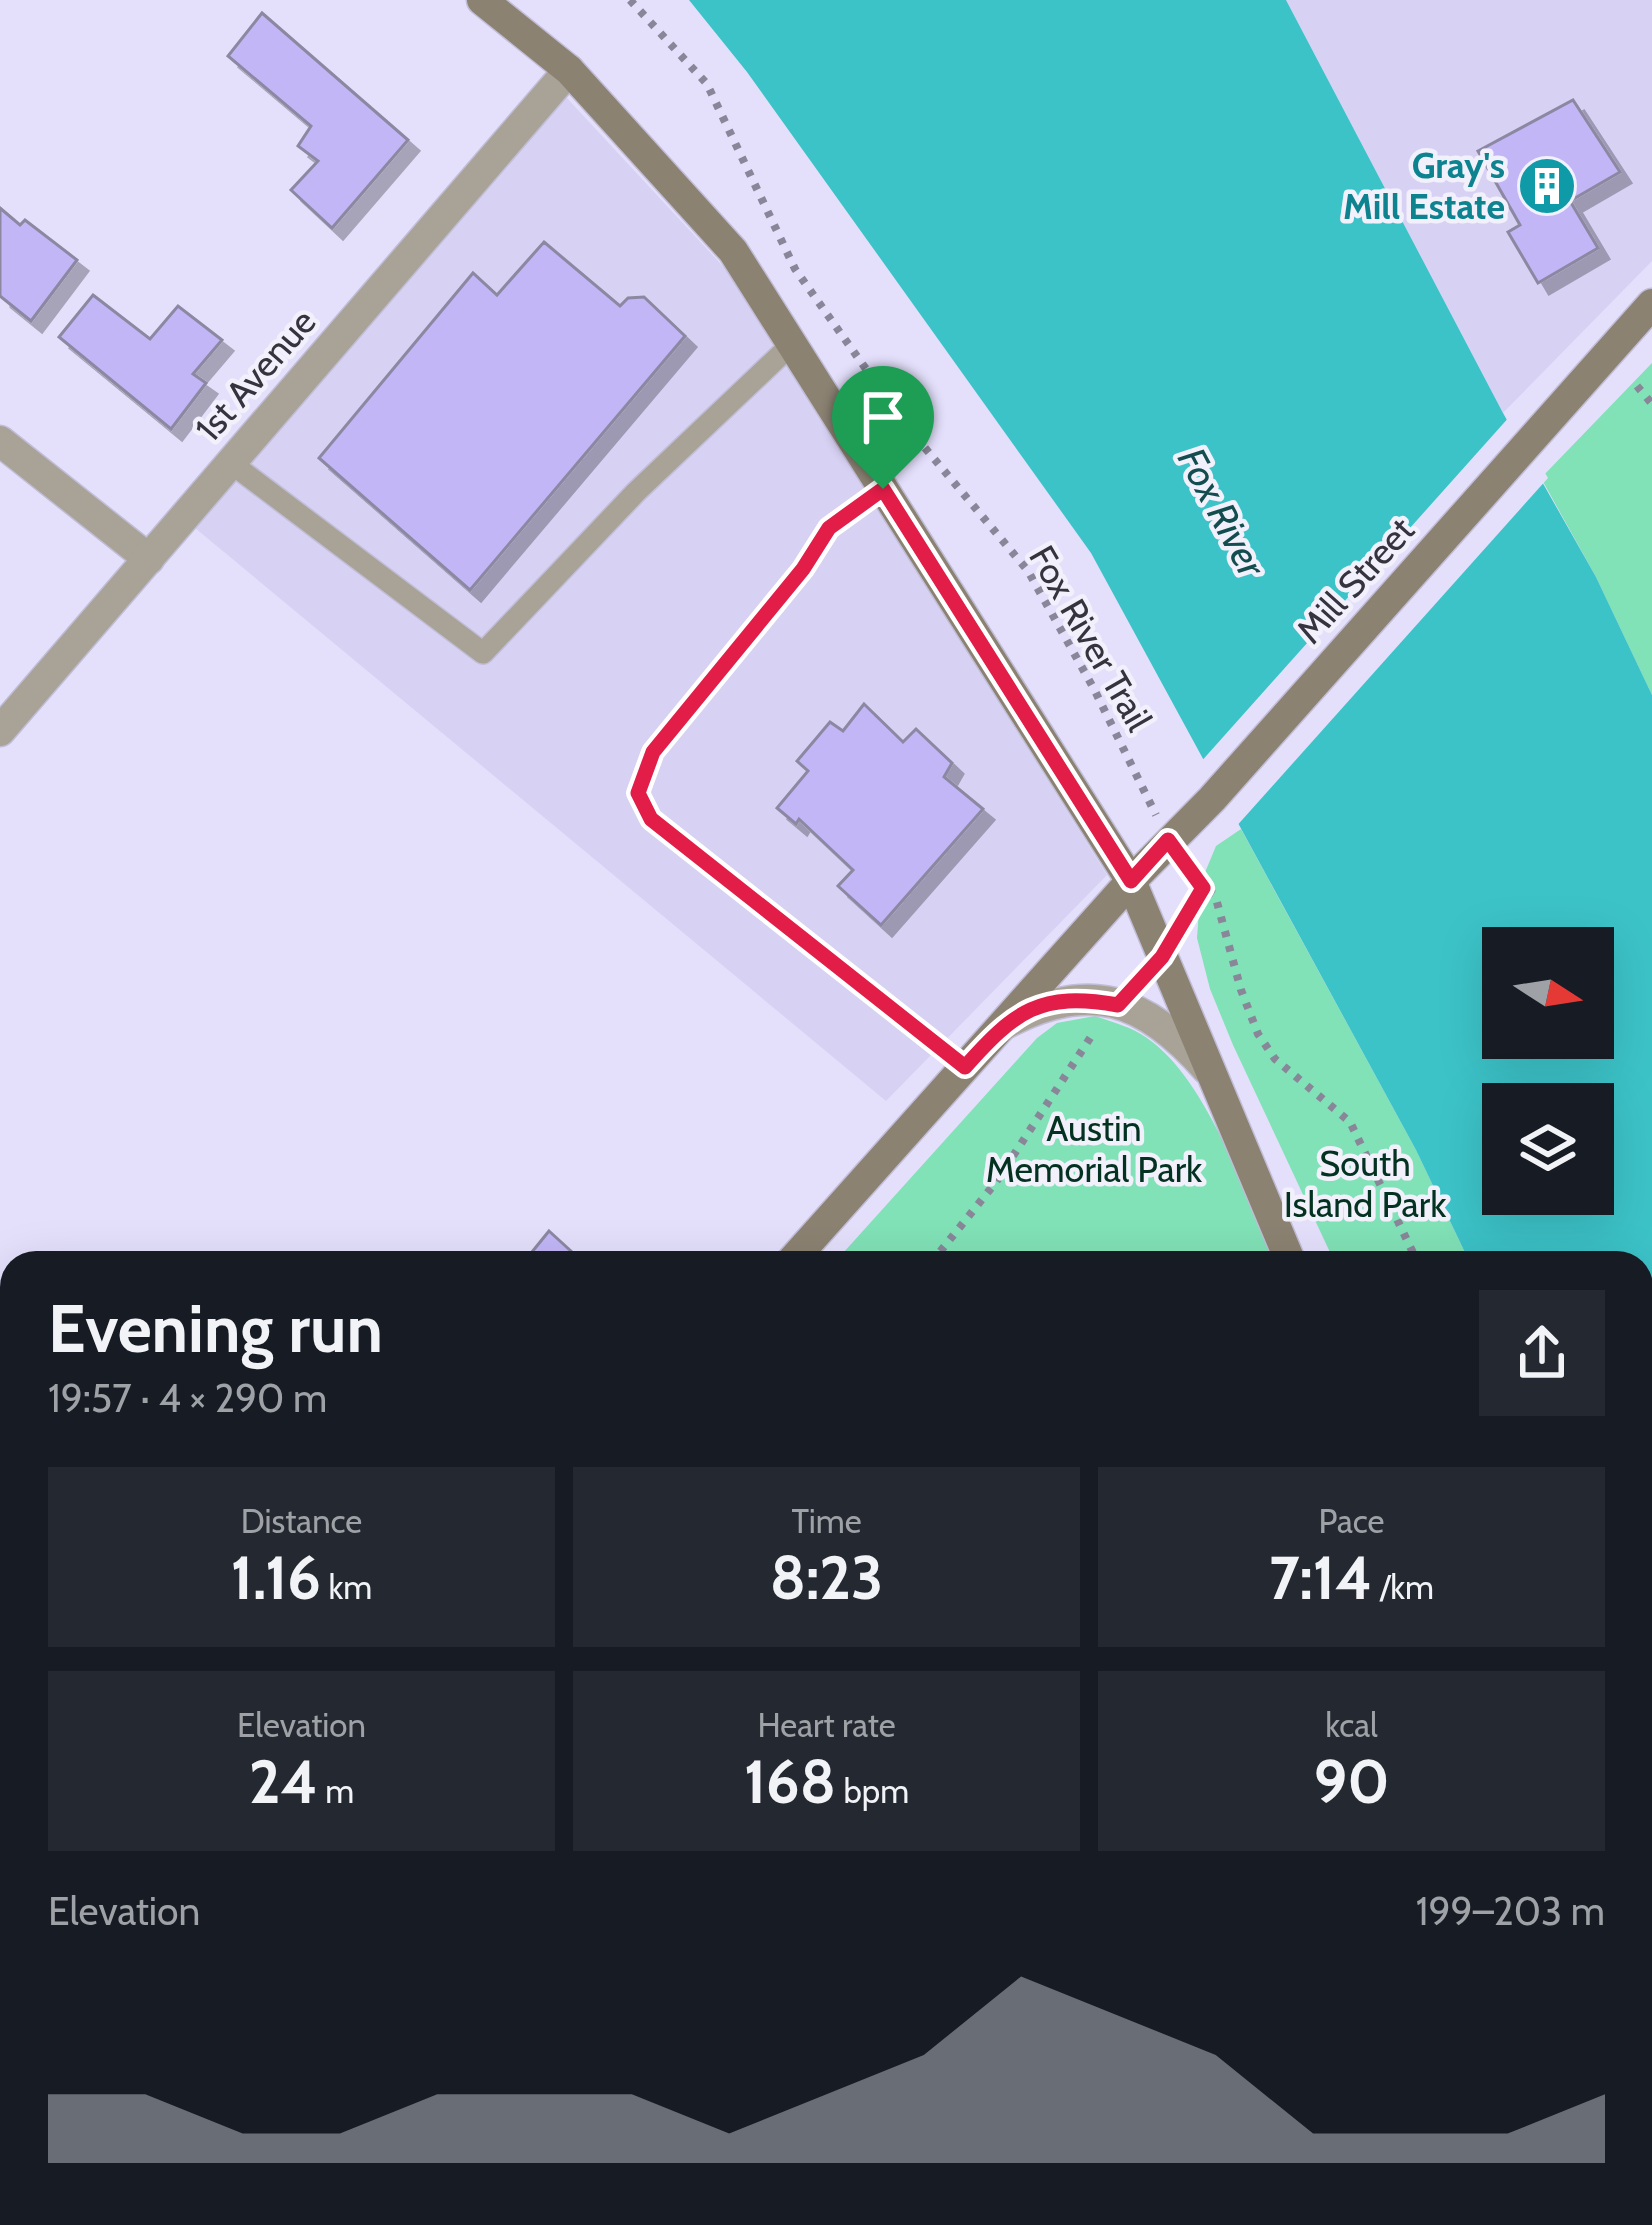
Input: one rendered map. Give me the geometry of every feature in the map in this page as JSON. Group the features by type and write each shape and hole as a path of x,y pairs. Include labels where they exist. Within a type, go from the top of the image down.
{"street":[{"path":"482,0 569,70 733,251 1131,881 1286,1251"},
{"name":"1st Avenue","path":"0,731 569,70"},
{"name":"Mill Street","path":"801,1251 1652,304"},
{"path":"0,441 149,559"},
{"path":"1003,1025 1061,999 1118,1005 1155,1019 1211,1073"}],"lane":[{"path":"232,463 483,653 636,492 792,344"},
{"path":"883,489 829,528 803,569 653,752 638,793 651,819 965,1067"}],"path":[{"name":"Fox River Trail","path":"630,0 706,83 795,269 905,424 1028,571 1094,689 1168,840 1219,905 1258,1034 1275,1059 1350,1122 1412,1251"},
{"path":"1637,386 1652,404"},
{"path":"1162,957 1203,888"},
{"path":"941,1251 996,1182 1095,1029 1118,1005"}],"shaded area":[{"path":"1286,0 1652,0 1652,261 1503,413"},
{"path":"566,97 733,277 1107,875 886,1101 195,528"}],"green space":[{"path":"1652,363 1652,695 1596,577 1541,478"},
{"name":"South Island Park","path":"1241,829 1416,1150 1464,1251 1329,1251 1210,989 1197,938 1201,882 1216,846"},
{"name":"Austin Memorial Park","path":"1095,1016 1147,1038 1169,1057 1223,1141 1270,1251 845,1251 1037,1038 1057,1023"}],"water":[{"name":"Fox River","path":"689,0 1286,0 1503,413 1596,577 1652,695 1652,1251 1464,1251 1416,1150 1091,553 747,72"}],"pier":[{"path":"1511,415 1548,478 1234,829 1199,764"}],"building":[{"path":"262,13 408,140 332,228 291,190 318,161 298,146 311,126 228,56"},
{"name":"Gray's Mill Estate","path":"1573,100 1620,172 1570,201 1598,248 1538,283 1508,232 1520,225 1478,151"},
{"path":"0,208 20,225 25,220 77,260 31,321 0,296"},
{"path":"544,242 620,306 628,298 644,297 685,336 470,590 319,458 473,273 497,295"},
{"path":"93,295 150,339 178,306 222,340 193,374 206,383 171,429 59,337"},
{"path":"864,704 903,742 916,729 952,763 944,777 983,809 881,925 838,886 853,870 799,819 796,824 777,808 808,771 797,761 830,722 843,731"},
{"path":"549,1231 571,1251 533,1251"}],"place":[{"name":"Gray's Mill Estate","path":"1547,186"}],"route":[{"path":"883,489 1131,881 1168,840 1203,888 1162,957 1118,1005 1061,999 1034,1008 1003,1025 965,1067 651,819 638,793 653,752 803,569 829,528 883,489"}]}
